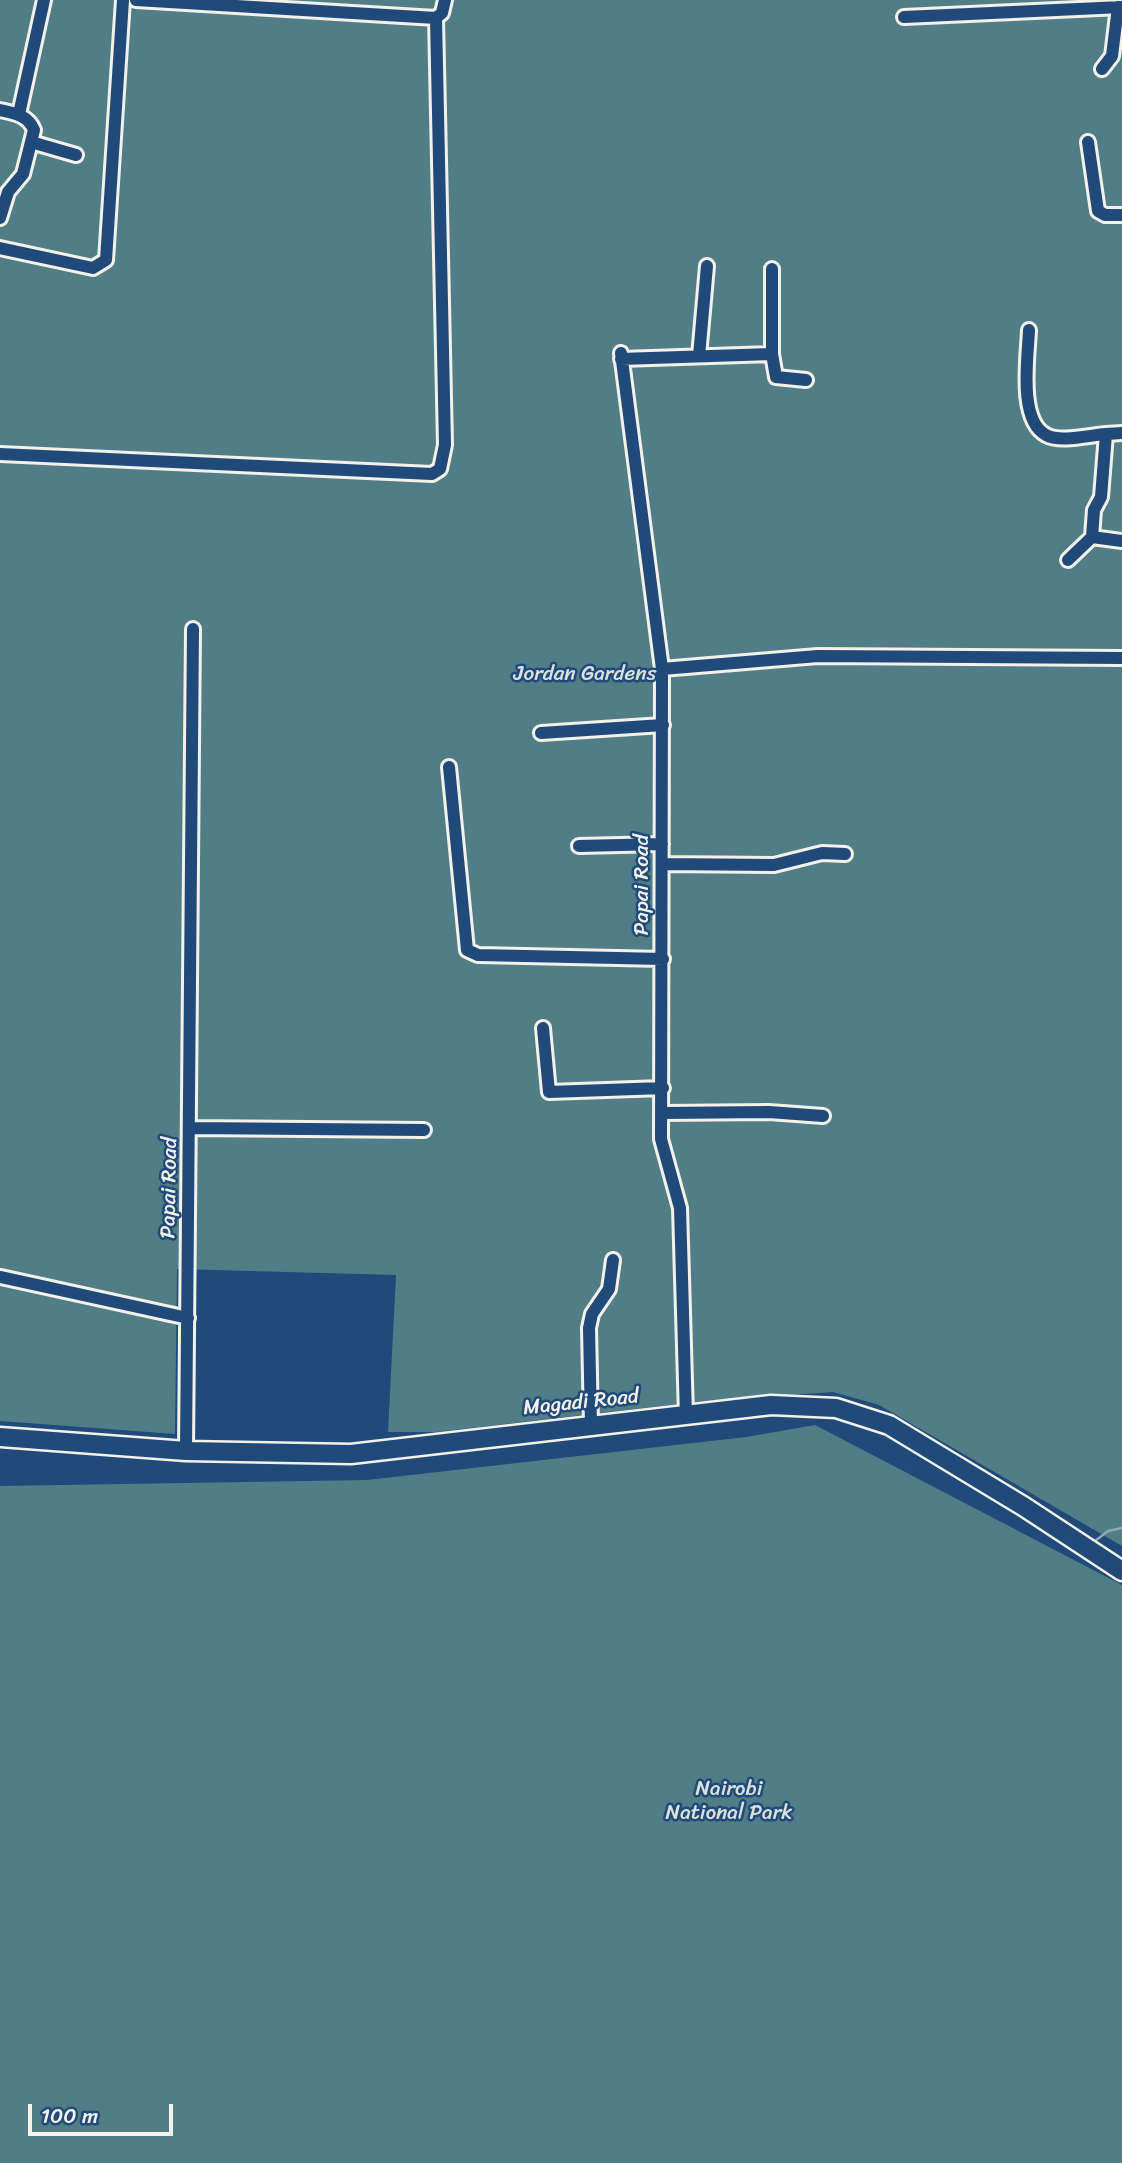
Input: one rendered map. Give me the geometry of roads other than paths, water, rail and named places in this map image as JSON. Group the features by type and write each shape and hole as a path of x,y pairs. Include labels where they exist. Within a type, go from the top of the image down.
{"highway":[{"name":"Magadi Road","path":"0,1437 186,1451 351,1454 771,1405 836,1408 871,1418 912,1438 1122,1571"}],"street":[{"path":"19,114 44,0"},
{"path":"0,248 93,268 106,260 123,0"},
{"path":"136,0 436,18 442,13 445,0"},
{"path":"904,17 1048,4 1113,6 1112,57 1102,69"},
{"path":"0,454 432,474 440,469 445,445 436,18"},
{"path":"0,110 19,114 32,123 34,130 23,174 8,192 0,218"},
{"path":"31,142 76,155"},
{"path":"1088,142 1097,209 1105,215 1122,215"},
{"path":"707,266 699,356 772,354"},
{"path":"772,269 772,354 778,378 806,380"},
{"path":"1029,330 1027,396 1030,415 1042,432 1056,438 1122,433"},
{"name":"Papai Road","path":"685,1416 680,1208 663,1150 662,669 621,356 699,356"},
{"path":"1068,560 1092,537 1094,510 1101,496 1106,434"},
{"path":"1092,537 1122,541"},
{"name":"Papai Road","path":"186,1451 193,629"},
{"path":"662,669 818,656 1122,658"},
{"path":"541,733 663,726"},
{"path":"449,767 467,950 478,956 663,959"},
{"path":"579,846 662,844"},
{"path":"662,864 774,865 822,853 845,854"},
{"path":"543,1028 549,1092 555,1094 663,1088"},
{"path":"662,1113 822,1116"},
{"path":"190,1128 424,1130"},
{"path":"591,1424 589,1328 592,1314 608,1289 613,1259"},
{"path":"1,1278 188,1318"}],"waterway":[{"path":"1095,1541 1108,1531 1122,1528"}],"park label":[{"name":"Jordan Gardens","path":"585,675"},
{"name":"Nairobi National Park","path":"729,1802"}]}
